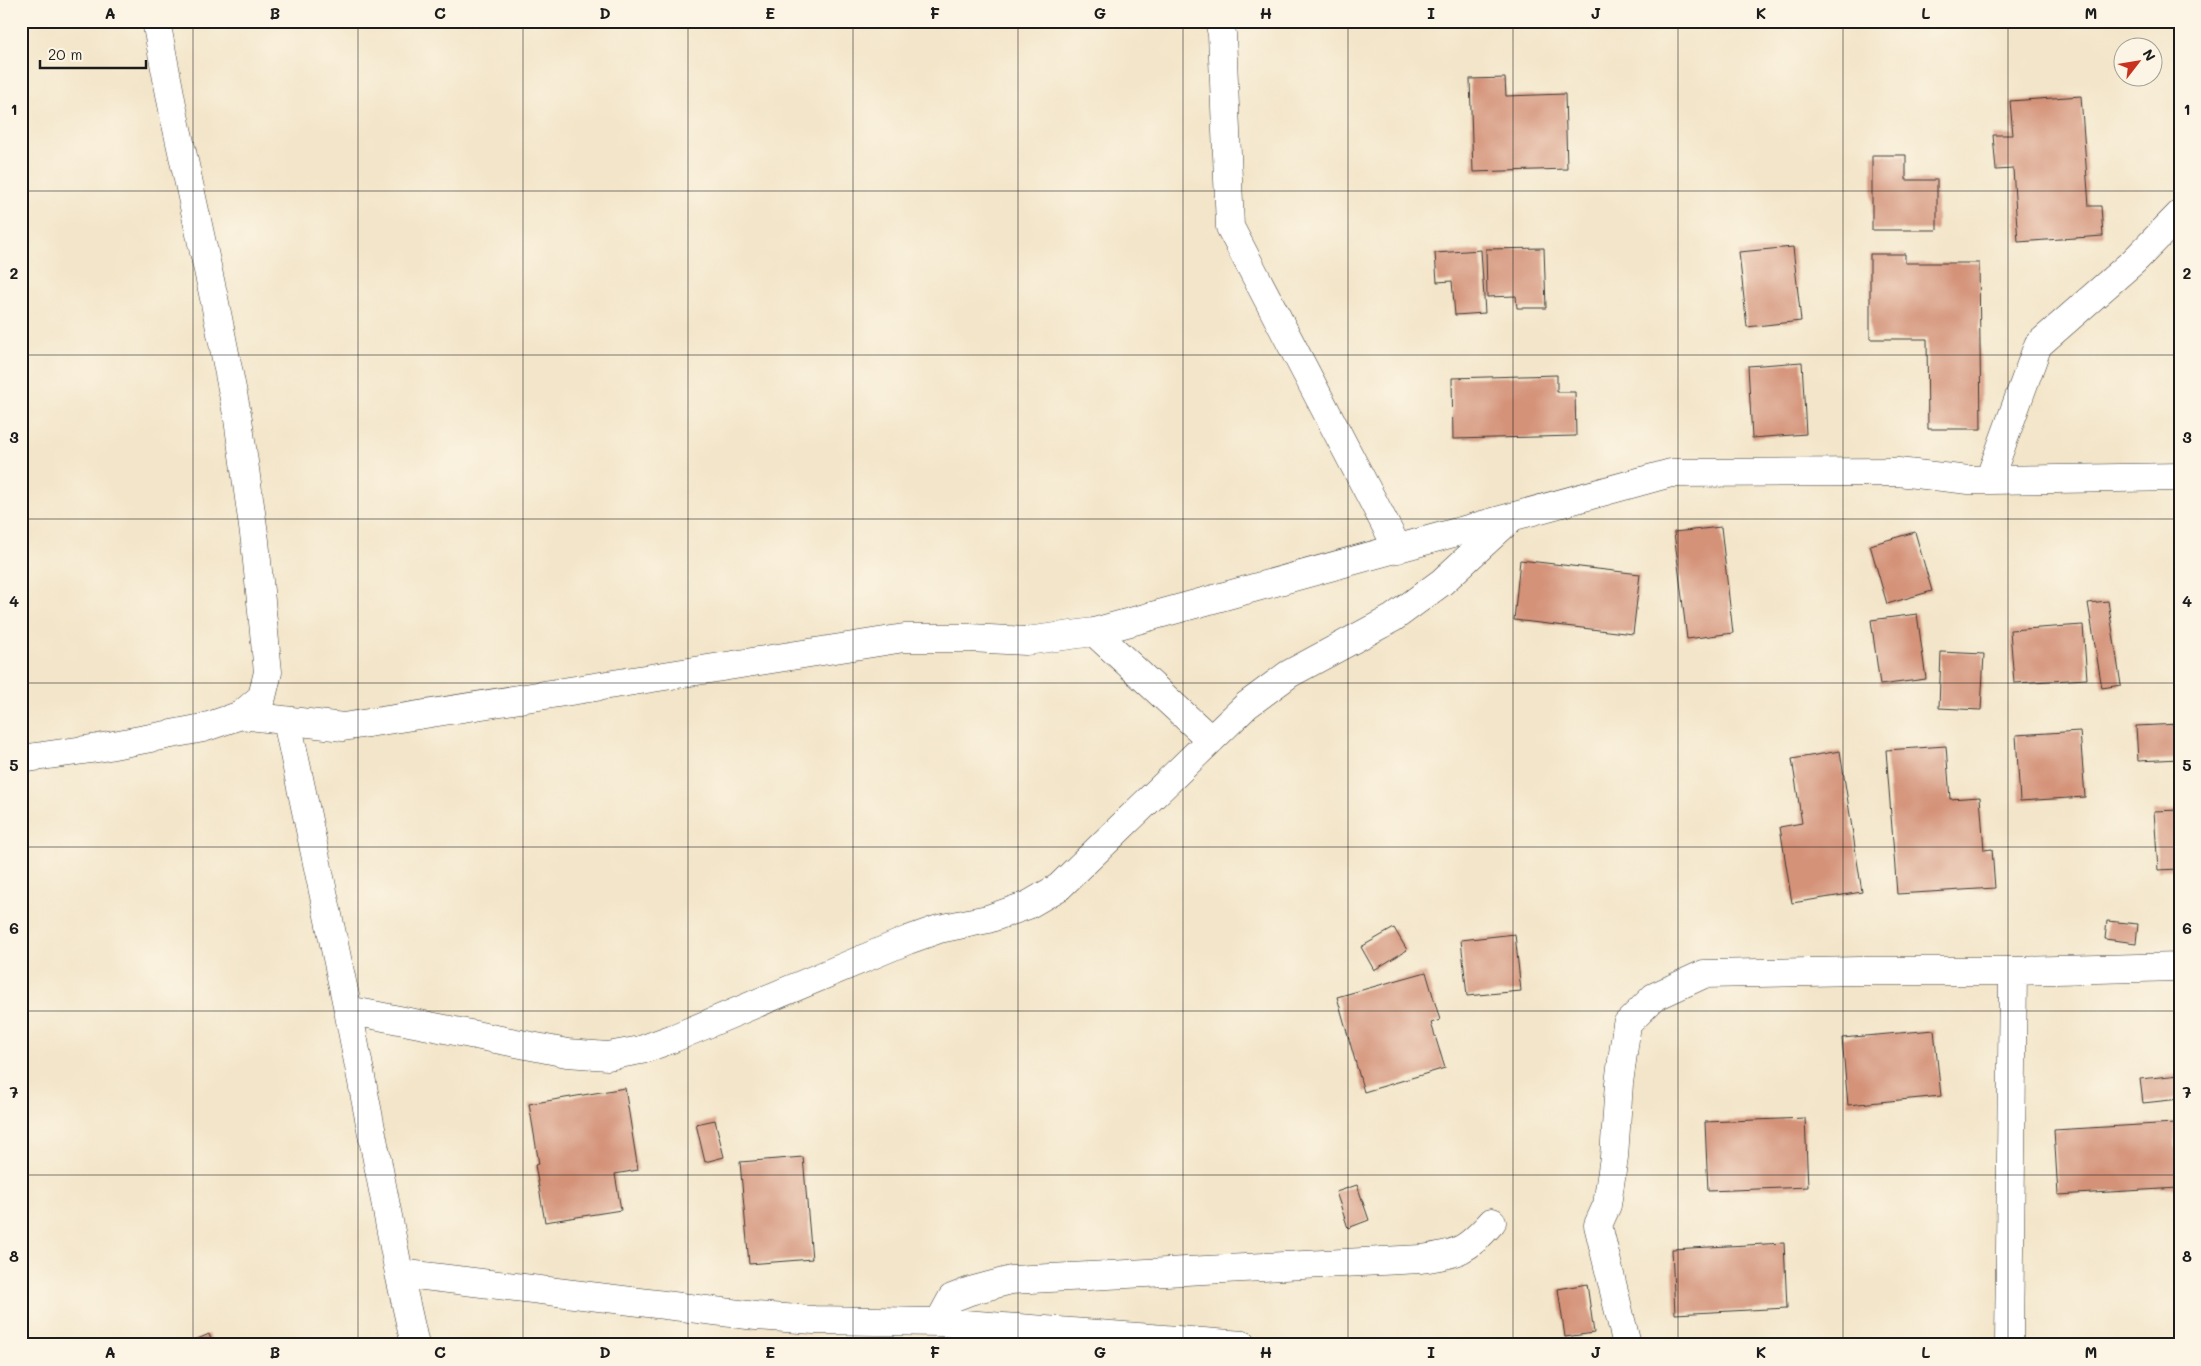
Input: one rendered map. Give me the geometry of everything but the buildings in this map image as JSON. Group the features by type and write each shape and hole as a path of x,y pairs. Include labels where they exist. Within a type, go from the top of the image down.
{"street":[{"path":"21,758 98,748 204,728 240,716 262,697 268,672 255,541 238,419 156,21"},
{"path":"1219,21 1222,34 1230,227 1398,549"},
{"path":"1990,480 2038,345 2134,261 2180,214"},
{"path":"240,716 343,728 904,638 970,638 1026,641 1094,632 1670,474 1898,472 1969,480 2180,477"},
{"path":"348,1010 567,1053 608,1056 641,1050 674,1038 908,940 939,929 988,919 1028,905 1059,887 1247,705 1289,674 1393,618 1435,587 1512,517"},
{"path":"1094,632 1211,740"},
{"path":"287,721 348,1010 399,1273 415,1345"},
{"path":"1627,1345 1598,1225 1607,1205 1614,1158 1619,1083 1627,1024 1654,997 1704,974 2013,971 2180,967"},
{"path":"2009,1345 2013,971"},
{"path":"939,1322 952,1298 1011,1280 1421,1259 1449,1255 1472,1244 1492,1222"},
{"path":"399,1273 756,1316 814,1320 939,1322 1243,1345"}]}
